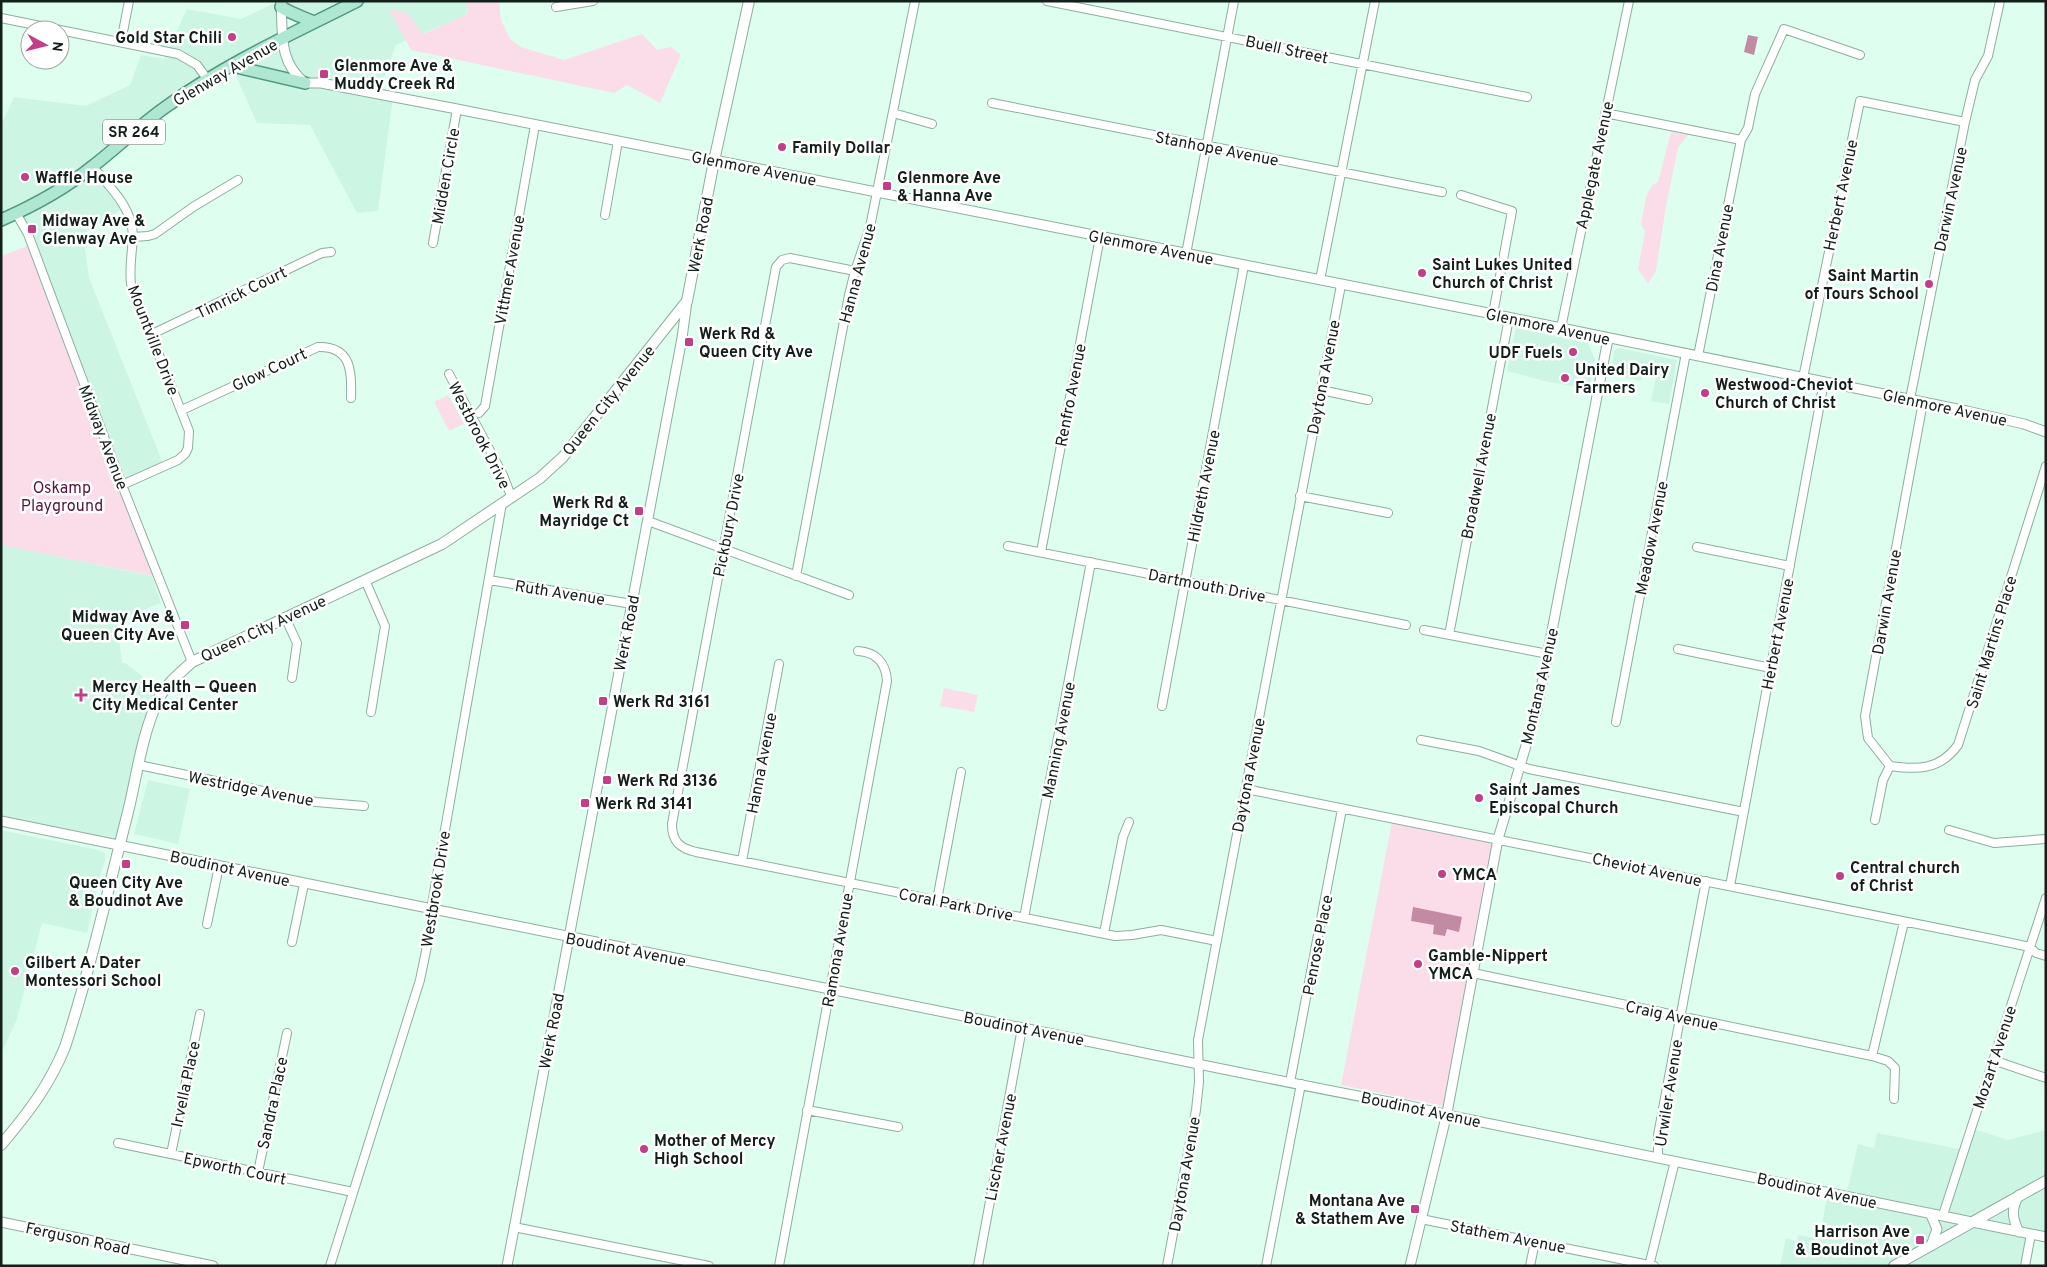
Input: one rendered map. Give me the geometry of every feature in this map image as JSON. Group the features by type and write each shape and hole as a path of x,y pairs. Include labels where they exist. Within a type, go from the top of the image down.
{"main road":[{"name":"Glenway Avenue","path":"1,220 65,185 93,167 156,114 208,80 283,38 356,1"},
{"name":"Werk Road","path":"687,301 714,161 749,1"},
{"path":"281,4 292,14 314,22"},
{"path":"232,66 305,83"},
{"name":"Queen City Avenue","path":"1,1144 26,1117 49,1083 65,1047 120,844 152,715 160,698 175,677 192,662 442,544 540,478 563,457 687,301"},
{"path":"1894,1266 2046,1180"}],"street":[{"path":"121,42 129,1"},
{"path":"556,7 593,1"},
{"name":"Hanna Avenue","path":"796,576 855,271 868,236 915,1"},
{"name":"Buell Street","path":"1047,1 1527,97"},
{"path":"1186,254 1234,1"},
{"path":"1320,280 1375,1"},
{"name":"Applegate Avenue","path":"1561,328 1629,1"},
{"name":"Darwin Avenue","path":"1910,399 1975,80 1988,56 2000,1"},
{"path":"281,4 284,52 288,63 296,75 305,83"},
{"path":"1,18 178,54 197,65 208,80"},
{"name":"Dina Avenue","path":"1698,356 1741,140 1748,128 1755,94 1784,29 1860,55"},
{"name":"Glenmore Avenue","path":"305,83 321,83 457,109 1493,314 1608,339 1910,399 2024,424 2046,432"},
{"name":"Herbert Avenue","path":"1803,378 1860,101 1966,122"},
{"name":"Stanhope Avenue","path":"992,103 1442,192"},
{"name":"Midden Circle","path":"433,243 457,109"},
{"path":"1605,112 1741,140"},
{"path":"893,113 932,124"},
{"name":"Vittmer Avenue","path":"479,413 485,406 535,125"},
{"path":"605,216 618,141"},
{"name":"Mountville Drive","path":"93,167 125,206 133,237 129,262 131,284 182,410 190,437 185,454 178,460 122,484"},
{"path":"133,237 155,234 193,207 238,180"},
{"path":"1461,195 1512,211 1493,314"},
{"name":"Midway Avenue","path":"16,213 30,239 122,484 192,662"},
{"name":"Renfro Avenue","path":"1041,552 1100,237"},
{"name":"Timrick Court","path":"152,334 322,253 331,252"},
{"name":"Pickbury Drive","path":"696,852 686,850 676,843 672,834 672,824 776,267 782,260 790,258 855,271"},
{"name":"Hildreth Avenue","path":"1162,706 1244,265"},
{"name":"Daytona Avenue","path":"1167,1266 1196,1110 1199,1082 1198,1040 1341,285"},
{"name":"Werk Road","path":"507,1266 682,338 687,301"},
{"name":"Broadwell Avenue","path":"1449,635 1509,318"},
{"name":"Montana Avenue","path":"1410,1266 1447,1113 1498,839 1537,709 1608,339"},
{"name":"Glow Court","path":"182,410 318,347 336,351 346,359 352,376 351,398"},
{"name":"Meadow Avenue","path":"1616,722 1686,354"},
{"name":"Westbrook Drive","path":"449,374 512,496"},
{"name":"Herbert Avenue","path":"1730,886 1824,382"},
{"path":"1321,390 1368,400"},
{"name":"Darwin Avenue","path":"1890,766 1868,738 1865,716 1923,402"},
{"name":"Saint Martins Place","path":"1890,766 1909,769 1928,768 1942,761 1958,745 2046,466"},
{"path":"1300,496 1388,513"},
{"name":"Westbrook Drive","path":"330,1266 420,980 432,922 431,910 502,503"},
{"path":"648,520 849,595"},
{"name":"Dartmouth Drive","path":"1008,546 1406,625"},
{"path":"1697,546 1790,566"},
{"name":"Manning Avenue","path":"1024,918 1091,562"},
{"path":"365,580 385,626 371,712"},
{"name":"Ruth Avenue","path":"489,580 632,604"},
{"path":"285,618 298,643 292,678"},
{"path":"1424,630 1548,654"},
{"path":"1678,649 1770,668"},
{"name":"Ramona Avenue","path":"779,1266 887,681 885,668 878,658 868,652 858,651"},
{"name":"Hanna Avenue","path":"742,861 779,664"},
{"path":"1422,740 1480,751 1520,766 1744,812"},
{"name":"Westridge Avenue","path":"139,765 316,802 364,806"},
{"path":"1875,820 1883,780 1890,766"},
{"path":"936,900 961,772"},
{"name":"Cheviot Avenue","path":"1246,790 2030,947 2036,953 2046,956"},
{"name":"Penrose Place","path":"1290,1082 1342,808"},
{"name":"Boudinot Avenue","path":"1,821 120,844 568,938 1447,1113 1466,1119 2046,1237"},
{"path":"1104,933 1123,837 1129,822"},
{"path":"1949,830 2002,844 2046,839"},
{"name":"Coral Park Drive","path":"696,852 1104,933 1124,936 1161,930 1217,941"},
{"path":"206,924 219,866"},
{"name":"Urwiler Avenue","path":"1658,1157 1658,1135 1706,881"},
{"path":"292,942 304,884"},
{"name":"Mozart Avenue","path":"1943,1215 2046,898"},
{"path":"1872,1056 1904,922"},
{"name":"Craig Avenue","path":"1473,973 1872,1056 1888,1062 1895,1068 1894,1099"},
{"name":"Irvella Place","path":"170,1154 200,1014"},
{"name":"Lischer Avenue","path":"978,1266 1022,1028"},
{"name":"Sandra Place","path":"258,1172 287,1033"},
{"path":"1993,1060 2046,1078"},
{"path":"1266,1266 1301,1084"},
{"path":"807,1110 898,1127"},
{"name":"Epworth Court","path":"118,1143 353,1192"},
{"name":"Urwiler Avenue","path":"1651,1265 1675,1161"},
{"path":"2019,1195 2013,1205 2013,1218 2019,1232"},
{"path":"1930,1213 1937,1229 1930,1246"},
{"name":"Stathem Avenue","path":"1421,1219 1651,1265"},
{"name":"Ferguson Road","path":"1,1222 213,1266"},
{"path":"514,1227 709,1266"},
{"path":"2025,1266 2031,1234"},
{"path":"1530,1266 1536,1242"}],"shaded area":[{"path":"279,1 481,1 467,8 468,14 396,45 378,94 393,97 378,211 357,213 310,125 257,123 232,67 215,76 93,166 125,207 83,234 89,278 164,466 122,485 16,214 1,220 1,125 14,97 86,106 130,85 141,55 164,59 187,9 241,19","holes":["282,8 314,23 283,38"]},
{"path":"1748,35 1758,37 1754,55 1744,52"},
{"path":"1516,328 1588,343 1595,359 1590,389 1549,382 1507,371"},
{"path":"1618,348 1677,360 1669,404 1651,401 1656,377 1643,375 1641,381 1610,374 1614,351"},
{"name":"Mercy Health — Queen City Medical Center","path":"1,545 152,576 161,603 117,620 122,663 125,663 163,692 120,844 1,821"},
{"path":"148,780 190,789 178,844 134,834"},
{"path":"1,830 98,850 104,852 106,858 100,875 87,933 42,923 17,1019 1,1054"},
{"path":"1413,907 1462,917 1459,932 1447,929 1445,936 1433,934 1434,925 1411,921"},
{"path":"1971,1128 2008,1140 2046,1130 2046,1237 2031,1234 2025,1266 1780,1266 1786,1238 1797,1241 1798,1235 1819,1239 1828,1192 1846,1196 1858,1144 1874,1148 1877,1133 1964,1150"}],"green space":[{"path":"468,1 499,1 501,20 510,39 521,47 564,60 642,34 657,50 671,47 681,55 660,103 627,85 614,93 411,50 389,9 406,12 423,34 468,14"},
{"path":"1671,132 1688,135 1678,148 1666,206 1656,271 1648,284 1638,269 1645,232 1641,224 1646,197 1652,185 1658,182"},
{"name":"Oskamp Playground","path":"32,244 159,577 1,545 1,256"},
{"path":"448,395 464,424 449,431 434,402"},
{"path":"944,688 978,695 974,712 940,706"},
{"name":"Gamble-Nippert YMCA","path":"1392,822 1493,842 1444,1106 1341,1085"}],"place":[{"name":"Gold Star Chili","path":"232,37"},
{"name":"Glenmore Ave & Muddy Creek Rd","path":"324,74"},
{"name":"Family Dollar","path":"782,147"},
{"name":"Waffle House","path":"25,177"},
{"name":"Glenmore Ave & Hanna Ave","path":"887,186"},
{"name":"Midway Ave & Glenway Ave","path":"32,229"},
{"name":"Saint Lukes United Church of Christ","path":"1422,273"},
{"name":"Saint Martin of Tours School","path":"1929,284"},
{"name":"Werk Rd & Queen City Ave","path":"689,342"},
{"name":"UDF Fuels","path":"1573,352"},
{"name":"United Dairy Farmers","path":"1565,378"},
{"name":"Westwood-Cheviot Church of Christ","path":"1705,393"},
{"name":"Werk Rd & Mayridge Ct","path":"639,511"},
{"name":"Midway Ave & Queen City Ave","path":"185,625"},
{"name":"Mercy Health — Queen City Medical Center","path":"81,695"},
{"name":"Werk Rd 3161","path":"603,701"},
{"name":"Werk Rd 3136","path":"607,780"},
{"name":"Saint James Episcopal Church","path":"1479,798"},
{"name":"Werk Rd 3141","path":"585,803"},
{"name":"Queen City Ave & Boudinot Ave","path":"126,864"},
{"name":"YMCA","path":"1442,874"},
{"name":"Central church of Christ","path":"1840,876"},
{"name":"Gamble-Nippert YMCA","path":"1418,964"},
{"name":"Gilbert A. Dater Montessori School","path":"15,971"},
{"name":"Mother of Mercy High School","path":"644,1149"},
{"name":"Montana Ave & Stathem Ave","path":"1415,1209"},
{"name":"Harrison Ave & Boudinot Ave","path":"1920,1240"}]}
